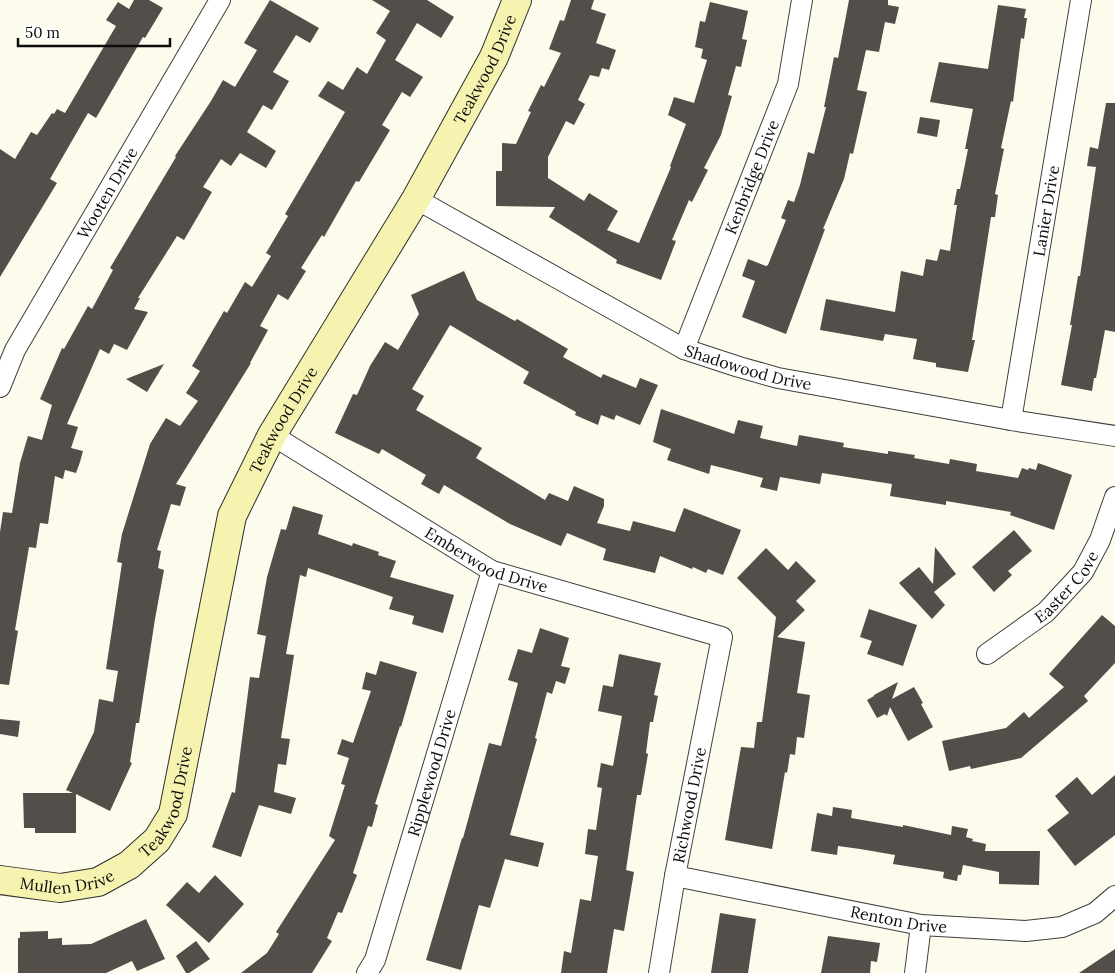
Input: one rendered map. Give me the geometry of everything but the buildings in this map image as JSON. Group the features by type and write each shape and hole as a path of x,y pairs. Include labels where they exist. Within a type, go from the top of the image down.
{"street":[{"name":"Wooten Drive","path":"0,387 15,350 220,0"},
{"name":"Teakwood Drive","path":"129,865 157,840 173,814 232,516 272,435 416,199 494,57 517,0"},
{"name":"Kenbridge Drive","path":"684,349 788,84 802,0"},
{"name":"Lanier Drive","path":"1011,420 1081,0"},
{"name":"Shadowood Drive","path":"416,199 684,349 778,378 1011,420 1115,436"},
{"name":"Emberwood Drive","path":"272,435 492,571 722,637"},
{"name":"Easter Cove","path":"987,654 1046,612 1083,572 1100,540 1115,497"},
{"name":"Ripplewood Drive","path":"367,973 375,960 492,571"},
{"name":"Richwood Drive","path":"659,973 675,876 722,637"},
{"name":"Mullen Drive","path":"0,880 60,888 98,882 129,865"},
{"name":"Renton Drive","path":"675,876 921,924 1026,931 1062,927 1095,913 1115,896"},
{"path":"915,973 921,924"}]}
